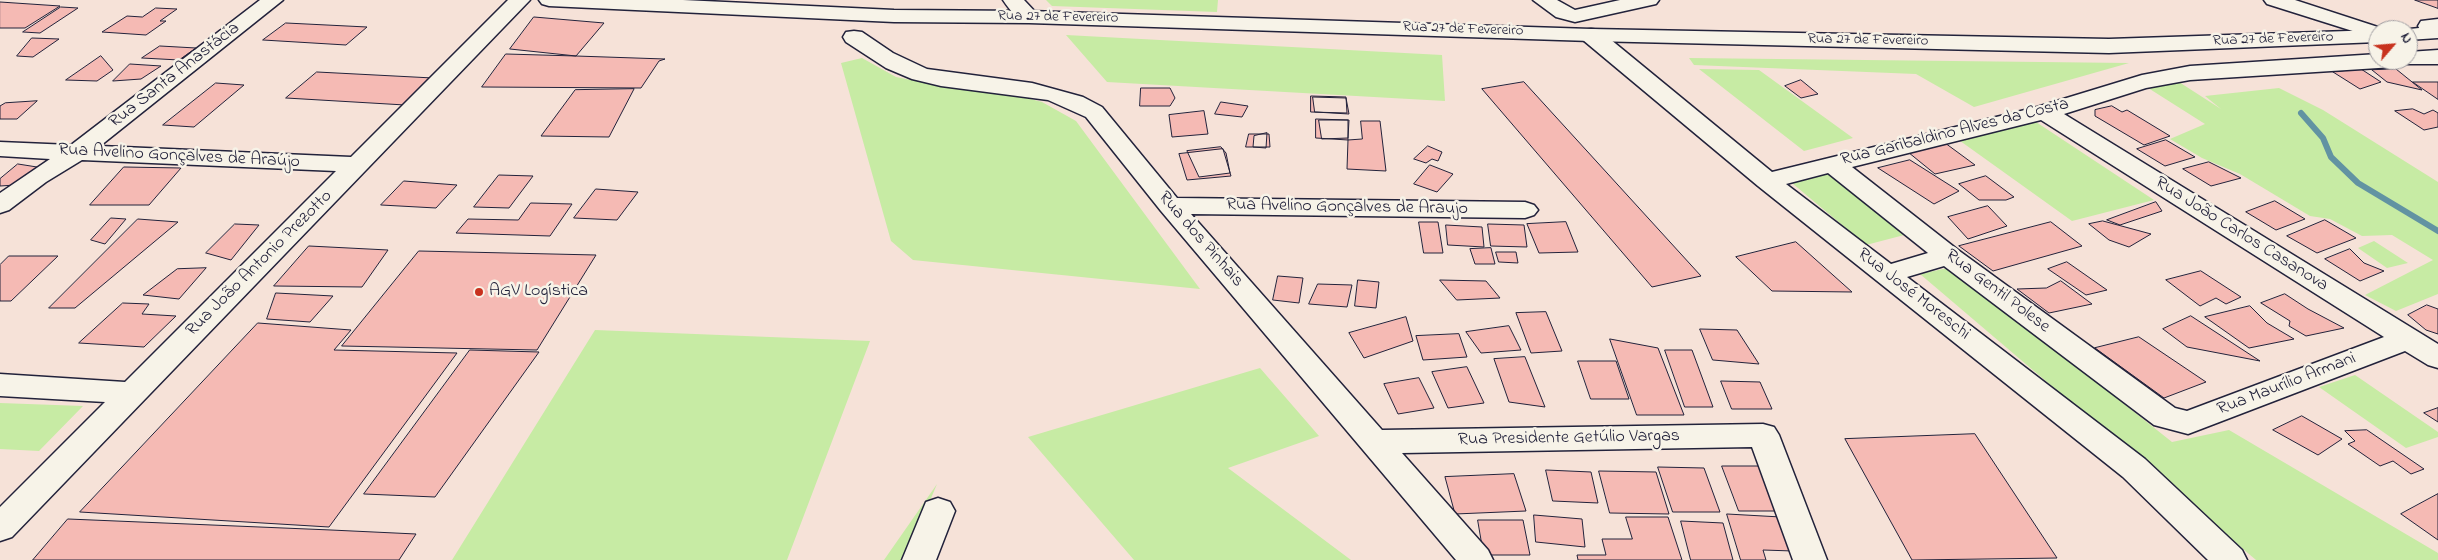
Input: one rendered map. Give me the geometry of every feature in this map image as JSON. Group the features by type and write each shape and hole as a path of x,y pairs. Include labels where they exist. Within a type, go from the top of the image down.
{"street":[{"name":"Rua Santa Anastácia","path":"0,205 37,177 76,153 273,0"},
{"name":"Rua João Antonio Prezotto","path":"0,528 520,0"},
{"name":"Rua 27 de Fevereiro","path":"549,0 894,16 1029,16 1550,32 1583,26 2109,46 2368,34"},
{"path":"1013,0 1029,16"},
{"path":"1547,2 1583,26 1649,0"},
{"path":"2274,0 2368,31"},
{"path":"1547,2 1557,22 1550,32"},
{"name":"Rua José Moreschi","path":"1583,26 1767,181 2134,468 2190,519 2230,560"},
{"path":"2438,26 2429,26 2438,32"},
{"path":"2418,33 2438,32"},
{"name":"Rua dos Pinhais","path":"854,37 895,62 920,74 1031,91 1082,104 1094,112 1170,206 1476,560"},
{"path":"2418,58 2438,57"},
{"name":"Rua Garibaldino Alves da Costa","path":"1767,181 2045,112 2142,82 2190,74 2368,62"},
{"name":"Rua João Carlos Casanova","path":"2045,112 2438,358"},
{"name":"Rua Avelino Gonçalves de Araújo","path":"0,149 358,165"},
{"name":"Rua Santa Anastácia","path":"0,224 54,181 76,153"},
{"name":"Rua Gentil Polese","path":"1832,164 1948,256 2164,417"},
{"name":"Rua Avelino Gonçalves de Araujo","path":"1170,206 1524,210"},
{"path":"1886,274 1948,256"},
{"name":"Rua Maurílio Armani","path":"2164,417 2188,423 2408,339"},
{"path":"0,385 133,393"},
{"name":"Rua Presidente Getúlio Vargas","path":"1375,442 1763,435 1810,560"},
{"path":"919,560 938,511"}],"green space":[{"path":"1046,0 1218,0 1217,12 1052,6"},
{"path":"1066,35 1442,55 1445,101 1107,82"},
{"path":"862,58 896,77 942,86 1004,92 1042,102 1076,121 1200,289 913,260 891,241 841,63"},
{"path":"1689,58 2129,63 1974,107 1916,74 1694,65"},
{"path":"1699,69 1759,70 1853,138 1804,151"},
{"path":"2179,82 2221,109 2205,96 2279,88 2323,110 2438,182 2438,294 2396,311 2365,295 2433,260 2392,235 2362,236 2330,219 2310,216 2240,174 2202,158 2170,139 2205,124 2145,86"},
{"path":"2033,120 2154,200 2072,221 1956,138"},
{"path":"1826,168 1908,234 1866,245 1786,178"},
{"path":"2374,241 2408,263 2387,268 2358,248"},
{"path":"1952,267 2172,442 2229,430 2438,553 2438,560 2256,560 1920,274"},
{"path":"595,330 870,341 787,560 452,560"},
{"path":"1260,368 1319,436 1228,468 1351,560 1134,560 1028,437"},
{"path":"2355,375 2438,432 2438,437 2406,448 2319,387"},
{"path":"0,403 83,406 39,451 0,449"},
{"path":"937,484 905,560 884,560"}],"building":[{"path":"2415,0 2438,0 2438,8"},
{"path":"0,2 60,6 25,28 0,28"},
{"path":"61,7 78,8 40,33 23,32"},
{"path":"156,8 177,9 160,21 166,21 146,35 102,32 127,16 142,17"},
{"path":"534,17 604,23 576,56 510,49"},
{"path":"286,23 367,27 346,45 263,40"},
{"path":"32,38 59,39 33,57 17,56"},
{"path":"160,46 196,48 179,60 142,58"},
{"path":"506,54 665,59 659,61 641,88 482,87"},
{"path":"101,56 113,70 97,81 66,80"},
{"path":"130,64 161,66 141,79 113,81"},
{"path":"2361,69 2381,82 2360,89 2333,72"},
{"path":"2372,70 2397,70 2422,90 2387,82"},
{"path":"317,72 433,78 405,105 286,98"},
{"path":"1801,80 1818,94 1801,98 1785,86"},
{"path":"1524,82 1701,276 1652,287 1482,89"},
{"path":"2413,82 2438,82 2438,99"},
{"path":"216,83 244,85 194,127 163,125"},
{"path":"1141,88 1170,88 1175,98 1170,106 1140,106"},
{"path":"634,89 609,137 541,136 575,90"},
{"path":"1311,96 1346,97 1347,113 1311,112"},
{"path":"1313,97 1346,98 1349,114 1315,112"},
{"path":"37,101 17,119 0,119 0,106 5,103"},
{"path":"1221,102 1248,106 1242,117 1215,114"},
{"path":"2112,106 2122,112 2127,110 2170,136 2144,145 2095,116 2095,110"},
{"path":"2413,109 2424,114 2433,110 2438,113 2438,127 2424,130 2395,111"},
{"path":"1204,111 1208,134 1172,137 1169,115"},
{"path":"1316,119 1348,120 1348,140 1316,138"},
{"path":"1319,120 1349,120 1348,138 1322,139"},
{"path":"1361,121 1380,121 1386,171 1347,169 1348,140 1362,139"},
{"path":"1267,133 1266,148 1253,147 1254,136"},
{"path":"1249,134 1269,134 1270,147 1246,147"},
{"path":"1941,140 1975,165 1935,174 1903,148"},
{"path":"2166,140 2195,157 2165,166 2137,149"},
{"path":"1428,146 1442,152 1438,161 1432,159 1426,163 1414,159"},
{"path":"1221,147 1226,153 1230,173 1199,177 1187,151"},
{"path":"1223,149 1231,176 1187,180 1179,154"},
{"path":"1910,160 1959,191 1934,204 1878,168"},
{"path":"2209,162 2241,178 2211,186 2183,169"},
{"path":"18,164 37,167 16,185 0,186 0,179"},
{"path":"1430,165 1453,174 1437,192 1414,184"},
{"path":"124,167 181,168 149,205 90,205"},
{"path":"499,175 533,176 509,208 474,207"},
{"path":"1986,176 2014,197 2006,200 1979,200 1959,184"},
{"path":"404,181 457,185 436,208 381,205"},
{"path":"596,189 638,192 617,220 574,218"},
{"path":"2275,201 2305,219 2276,230 2246,212"},
{"path":"2156,202 2162,211 2120,225 2107,220"},
{"path":"531,203 572,204 550,236 456,233 468,219 518,220"},
{"path":"1988,206 2007,226 1968,239 1948,217"},
{"path":"111,218 126,219 105,244 91,240"},
{"path":"138,219 178,222 75,308 49,308"},
{"path":"2325,220 2356,238 2317,253 2287,236"},
{"path":"2103,221 2151,234 2129,247 2109,240 2089,224"},
{"path":"1419,222 1438,222 1443,253 1424,253"},
{"path":"1566,222 1578,252 1539,253 1527,224"},
{"path":"2051,222 2082,246 1993,271 1959,246"},
{"path":"235,224 259,225 231,260 206,253"},
{"path":"1488,224 1524,225 1527,247 1491,246"},
{"path":"1446,225 1482,227 1484,247 1448,245"},
{"path":"1796,242 1852,292 1772,291 1736,257"},
{"path":"309,246 388,250 362,287 274,286"},
{"path":"1491,248 1495,264 1475,264 1470,249"},
{"path":"2350,249 2364,263 2384,271 2360,281 2325,259"},
{"name":"AGV Logística","path":"419,251 596,255 537,350 342,346"},
{"path":"1496,252 1516,252 1518,263 1499,262"},
{"path":"9,256 58,256 11,301 0,301 0,265"},
{"path":"2067,262 2107,290 2086,295 2048,269"},
{"path":"206,268 179,299 143,295 177,269"},
{"path":"2201,271 2241,297 2226,304 2216,298 2200,306 2166,280"},
{"path":"1278,276 1303,278 1299,303 1273,300"},
{"path":"1358,280 1379,282 1376,308 1355,306"},
{"path":"1440,280 1486,281 1500,298 1457,300"},
{"path":"2061,281 2092,304 2049,313 2017,289 2046,288"},
{"path":"1318,284 1352,285 1347,307 1309,304"},
{"path":"276,293 333,296 310,322 267,319"},
{"path":"2285,294 2308,309 2344,328 2306,336 2289,326 2290,321 2261,303"},
{"path":"123,303 149,304 142,314 176,316 144,347 79,343"},
{"path":"2427,305 2438,309 2438,334 2426,330 2408,315"},
{"path":"2250,306 2267,323 2294,339 2249,348 2205,317"},
{"path":"1546,312 1562,351 1531,353 1516,313"},
{"path":"2191,316 2260,361 2187,347 2163,329"},
{"path":"1406,317 1413,341 1364,358 1349,333"},
{"path":"258,323 351,330 334,350 457,353 329,527 80,512"},
{"path":"1509,326 1521,350 1481,353 1466,332"},
{"path":"1700,329 1737,330 1759,364 1713,360"},
{"path":"1459,334 1467,357 1423,360 1416,336"},
{"path":"2139,337 2206,382 2164,398 2095,348"},
{"path":"1610,339 1658,348 1684,415 1637,415"},
{"path":"470,350 539,352 435,497 364,494"},
{"path":"1665,350 1692,350 1713,407 1685,407"},
{"path":"1525,357 1545,407 1509,402 1494,359"},
{"path":"1578,361 1616,361 1629,399 1591,399"},
{"path":"1467,367 1484,403 1448,408 1432,372"},
{"path":"1419,378 1434,408 1398,414 1384,384"},
{"path":"1721,381 1760,382 1772,409 1732,409"},
{"path":"2438,408 2438,422 2424,413"},
{"path":"2302,416 2342,439 2318,455 2273,430"},
{"path":"2367,430 2424,469 2411,474 2393,461 2380,466 2348,444 2355,441 2345,431"},
{"path":"1975,434 2057,558 1912,560 1845,439"},
{"path":"1722,466 1759,466 1778,511 1739,511"},
{"path":"1658,467 1704,468 1720,512 1673,512"},
{"path":"1546,470 1591,472 1598,503 1553,501"},
{"path":"1599,471 1656,472 1669,514 1610,513"},
{"path":"1514,474 1526,511 1455,514 1445,477"},
{"path":"2438,494 2438,540 2401,514"},
{"path":"1727,514 1781,517 1793,551 1763,550 1766,560 1741,560"},
{"path":"1534,515 1582,519 1585,547 1536,542"},
{"path":"1626,517 1668,517 1682,560 1578,560 1577,555 1606,555 1602,539 1632,539"},
{"path":"68,519 416,534 399,560 33,560"},
{"path":"1478,520 1523,520 1530,555 1484,555"},
{"path":"1681,521 1723,523 1733,560 1691,560"}],"waterway":[{"path":"2301,113 2323,138 2331,157 2358,183 2438,231"}],"place":[{"name":"AGV Logística","path":"479,292"}]}
